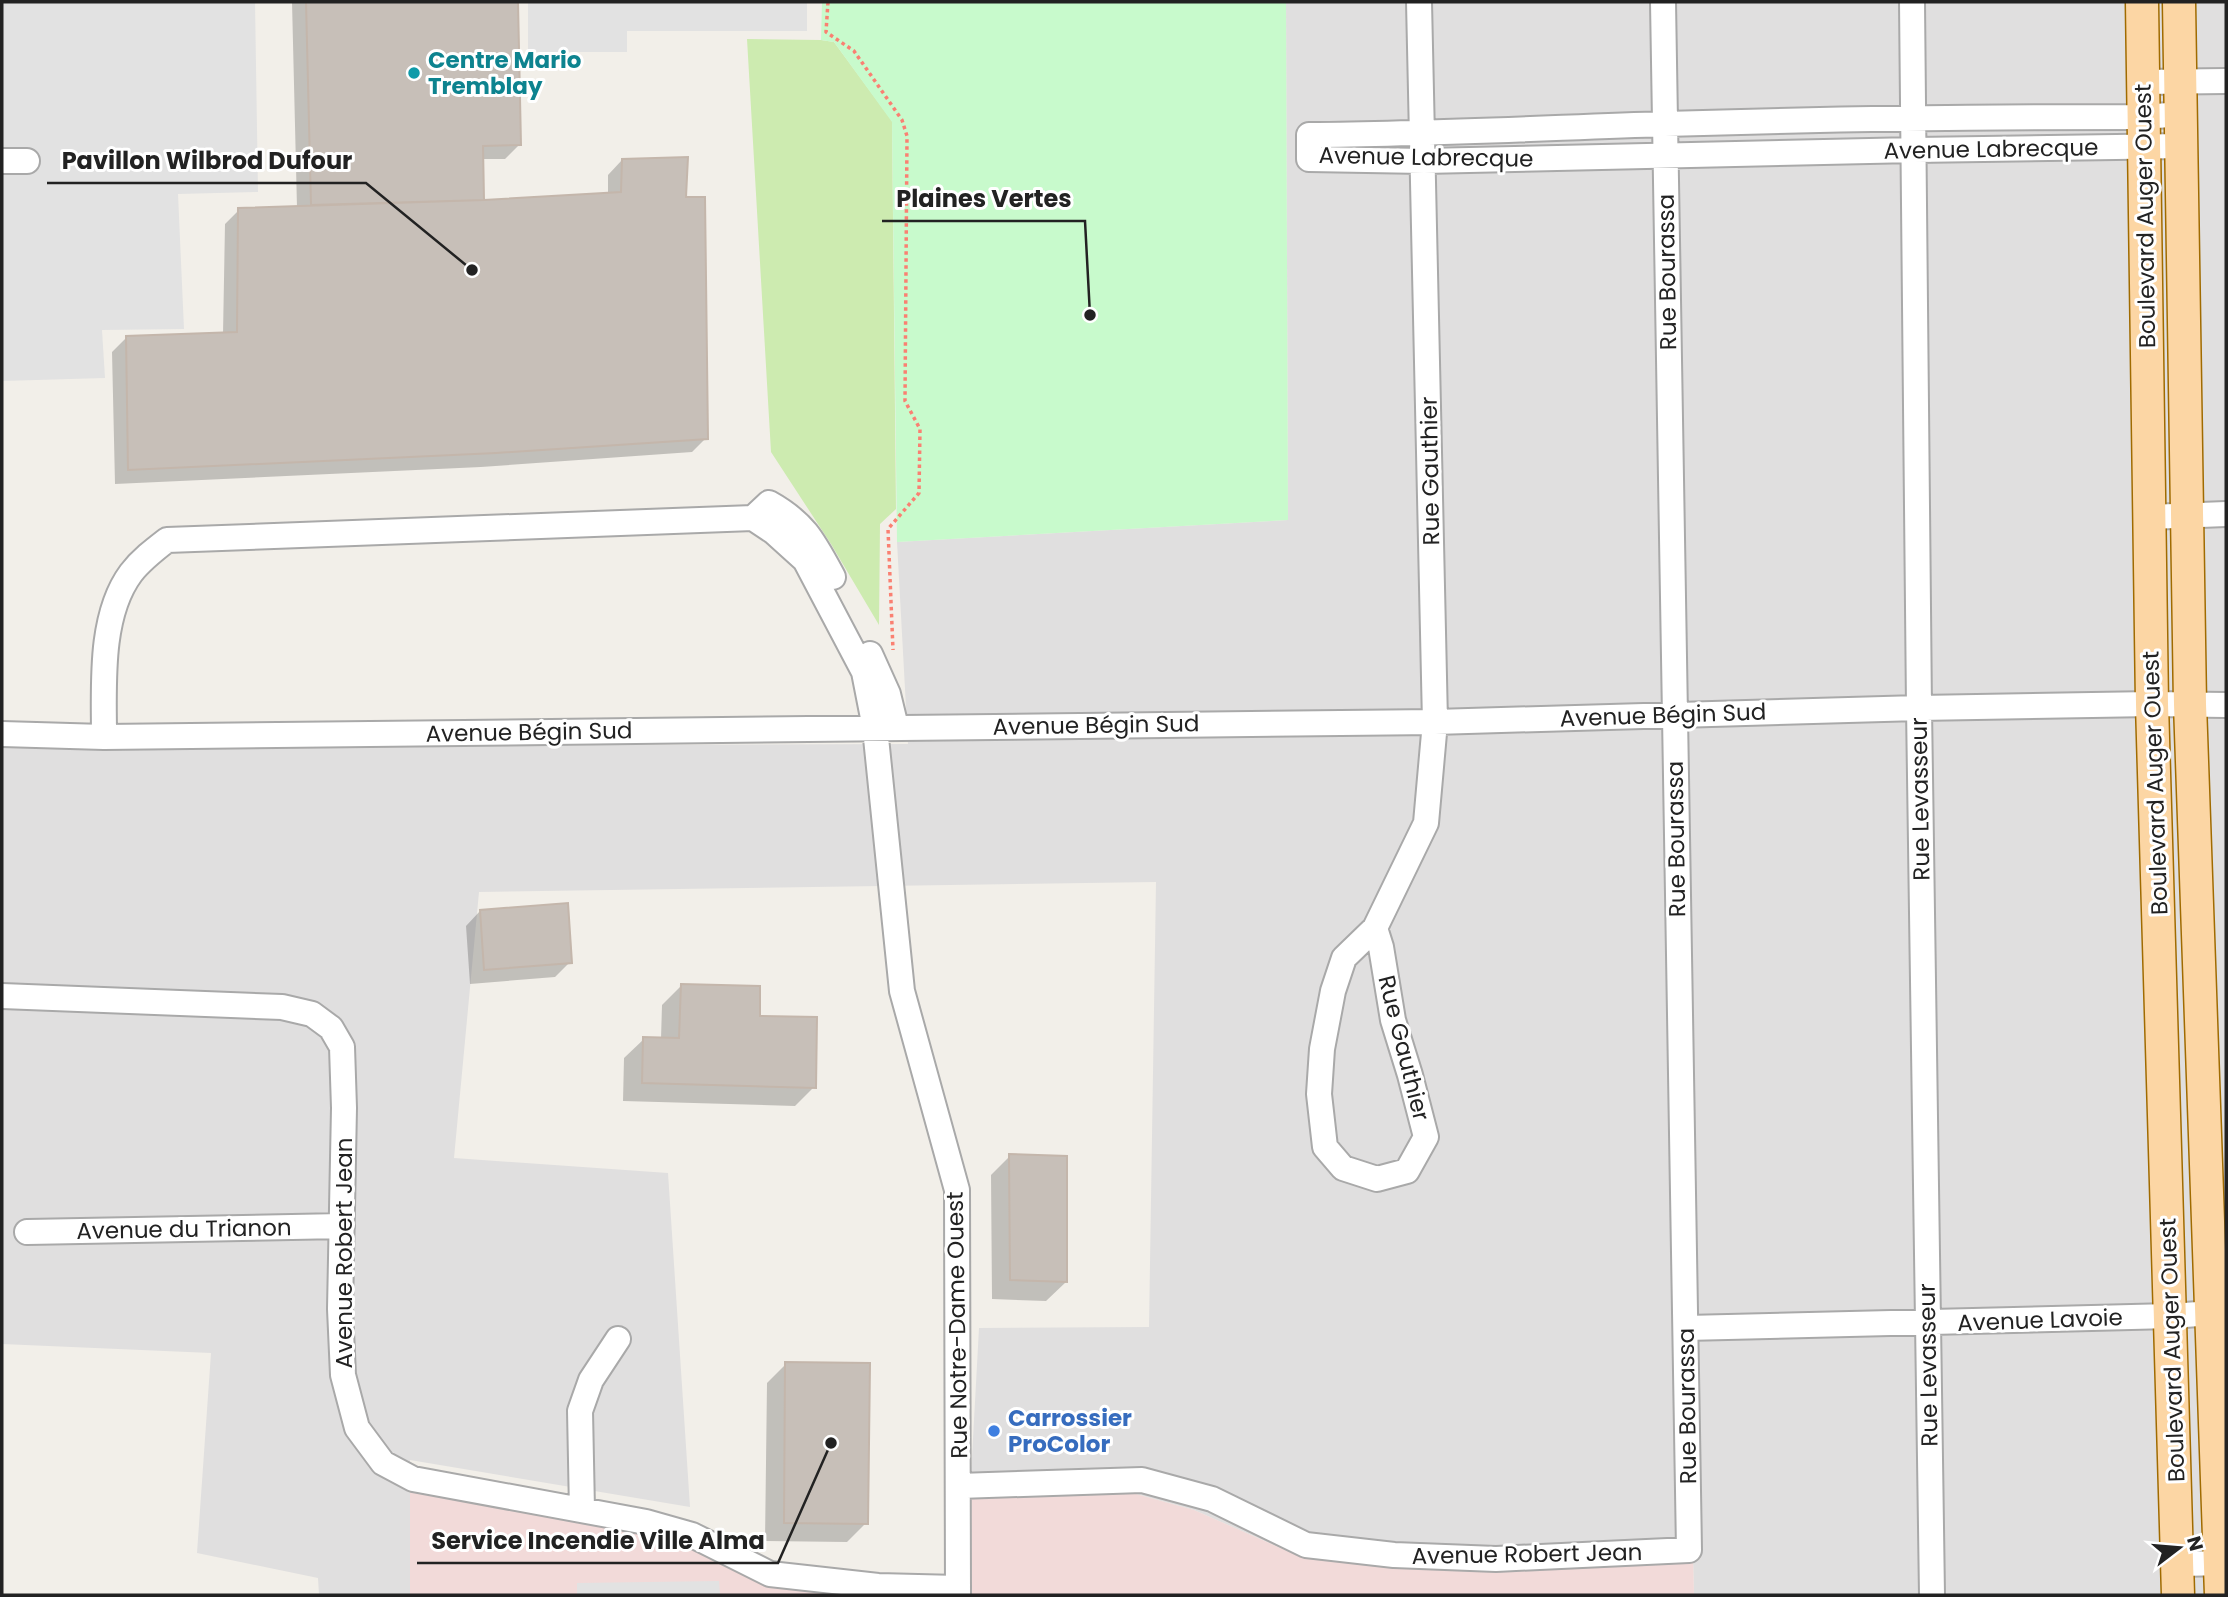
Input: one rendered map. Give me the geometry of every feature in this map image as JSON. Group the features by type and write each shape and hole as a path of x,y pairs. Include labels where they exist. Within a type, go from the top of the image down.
{"main road":[{"name":"Boulevard Auger Ouest","path":"2142,2 2152,704 2178,1595"},
{"name":"Boulevard Auger Ouest","path":"2179,2 2190,704 2219,1312 2224,1563 2221,1595"}],"street":[{"name":"Rue Gauthier","path":"1375,928 1381,947 1393,1020 1426,1137 1407,1171 1377,1179 1343,1168 1325,1147 1319,1094 1322,1049 1331,1002 1344,958 1375,928 1426,823 1435,722 1419,2"},
{"name":"Rue Bourassa","path":"1663,2 1689,1550"},
{"name":"Rue Levasseur","path":"1912,2 1932,1595"},
{"path":"2143,82 2226,81"},
{"name":"Avenue Labrecque","path":"2181,114 2144,132 1915,150 1423,161 1309,159 1309,135 1422,135 1665,124 1914,118 2144,132 2183,146"},
{"path":"2,161 27,161"},
{"name":"Rue Notre-Dame Ouest","path":"104,737 105,659 111,617 119,594 135,568 167,540 753,518 769,503 786,513 812,538 849,607 888,694 886,727 902,991 957,1189 958,1592"},
{"path":"2149,517 2226,513"},
{"name":"Avenue Bégin Sud","path":"2,734 104,737 1435,722 1919,708 2226,705"},
{"name":"Avenue Robert Jean","path":"2,996 282,1007 312,1014 331,1028 342,1047 344,1108 340,1309 343,1375 357,1429 383,1463 412,1479 646,1522 692,1535 770,1574 958,1592"},
{"name":"Avenue du Trianon","path":"27,1232 342,1226"},
{"name":"Avenue Lavoie","path":"1686,1328 2171,1316 2219,1312"},
{"path":"582,1510 580,1411 591,1380 618,1339"},
{"name":"Avenue Robert Jean","path":"959,1486 1142,1480 1212,1499 1306,1545 1394,1555 1496,1559 1689,1550"},
{"path":"2179,1564 2224,1563"}],"path":[{"path":"828,2 826,32 854,51 902,120 907,136 905,401 920,429 919,493 888,529 894,661"}],"shaded area":[{"path":"2,2 255,2 258,192 178,194 184,329 102,330 105,378 2,381"},
{"path":"528,2 807,2 807,31 627,31 627,52 528,52"},
{"path":"1286,2 2226,2 2226,1595 1694,1595 1693,1558 1301,1557 1194,1510 1136,1494 970,1494 979,1328 1149,1327 1156,882 479,892 454,1158 668,1173 690,1507 410,1460 410,1595 319,1595 318,1578 197,1553 211,1353 2,1344 2,747 908,744 897,542 1288,520"},
{"path":"410,1490 683,1541 757,1578 970,1580 970,1494 1136,1494 1194,1510 1301,1557 1693,1558 1694,1595 410,1595"},
{"path":"719,1581 720,1595 577,1595 577,1583"}],"green space":[{"path":"822,2 1286,2 1288,520 897,542 892,122 834,42 821,40"},
{"path":"747,39 834,42 892,121 896,509 880,524 879,625 831,544 771,452"}],"building":[{"name":"Centre Mario Tremblay","path":"306,2 518,2 521,145 483,146 484,200 311,205"},
{"path":"688,157 686,197 705,197 708,439 496,453 128,470 126,336 237,332 238,208 484,200 621,192 622,159"},
{"path":"568,903 572,963 484,970 480,910"},
{"path":"681,984 760,986 760,1016 817,1017 816,1088 642,1083 643,1037 679,1038"},
{"path":"1009,1154 1067,1156 1067,1282 1010,1280"},
{"path":"785,1362 870,1363 868,1524 784,1523"}],"place":[{"name":"Centre Mario Tremblay","path":"414,73"},
{"name":"Pavillon Wilbrod Dufour","path":"472,270"},
{"name":"Plaines Vertes","path":"1090,315"},
{"name":"Carrossier ProColor","path":"994,1431"},
{"name":"Service Incendie Ville Alma","path":"831,1443"}]}
